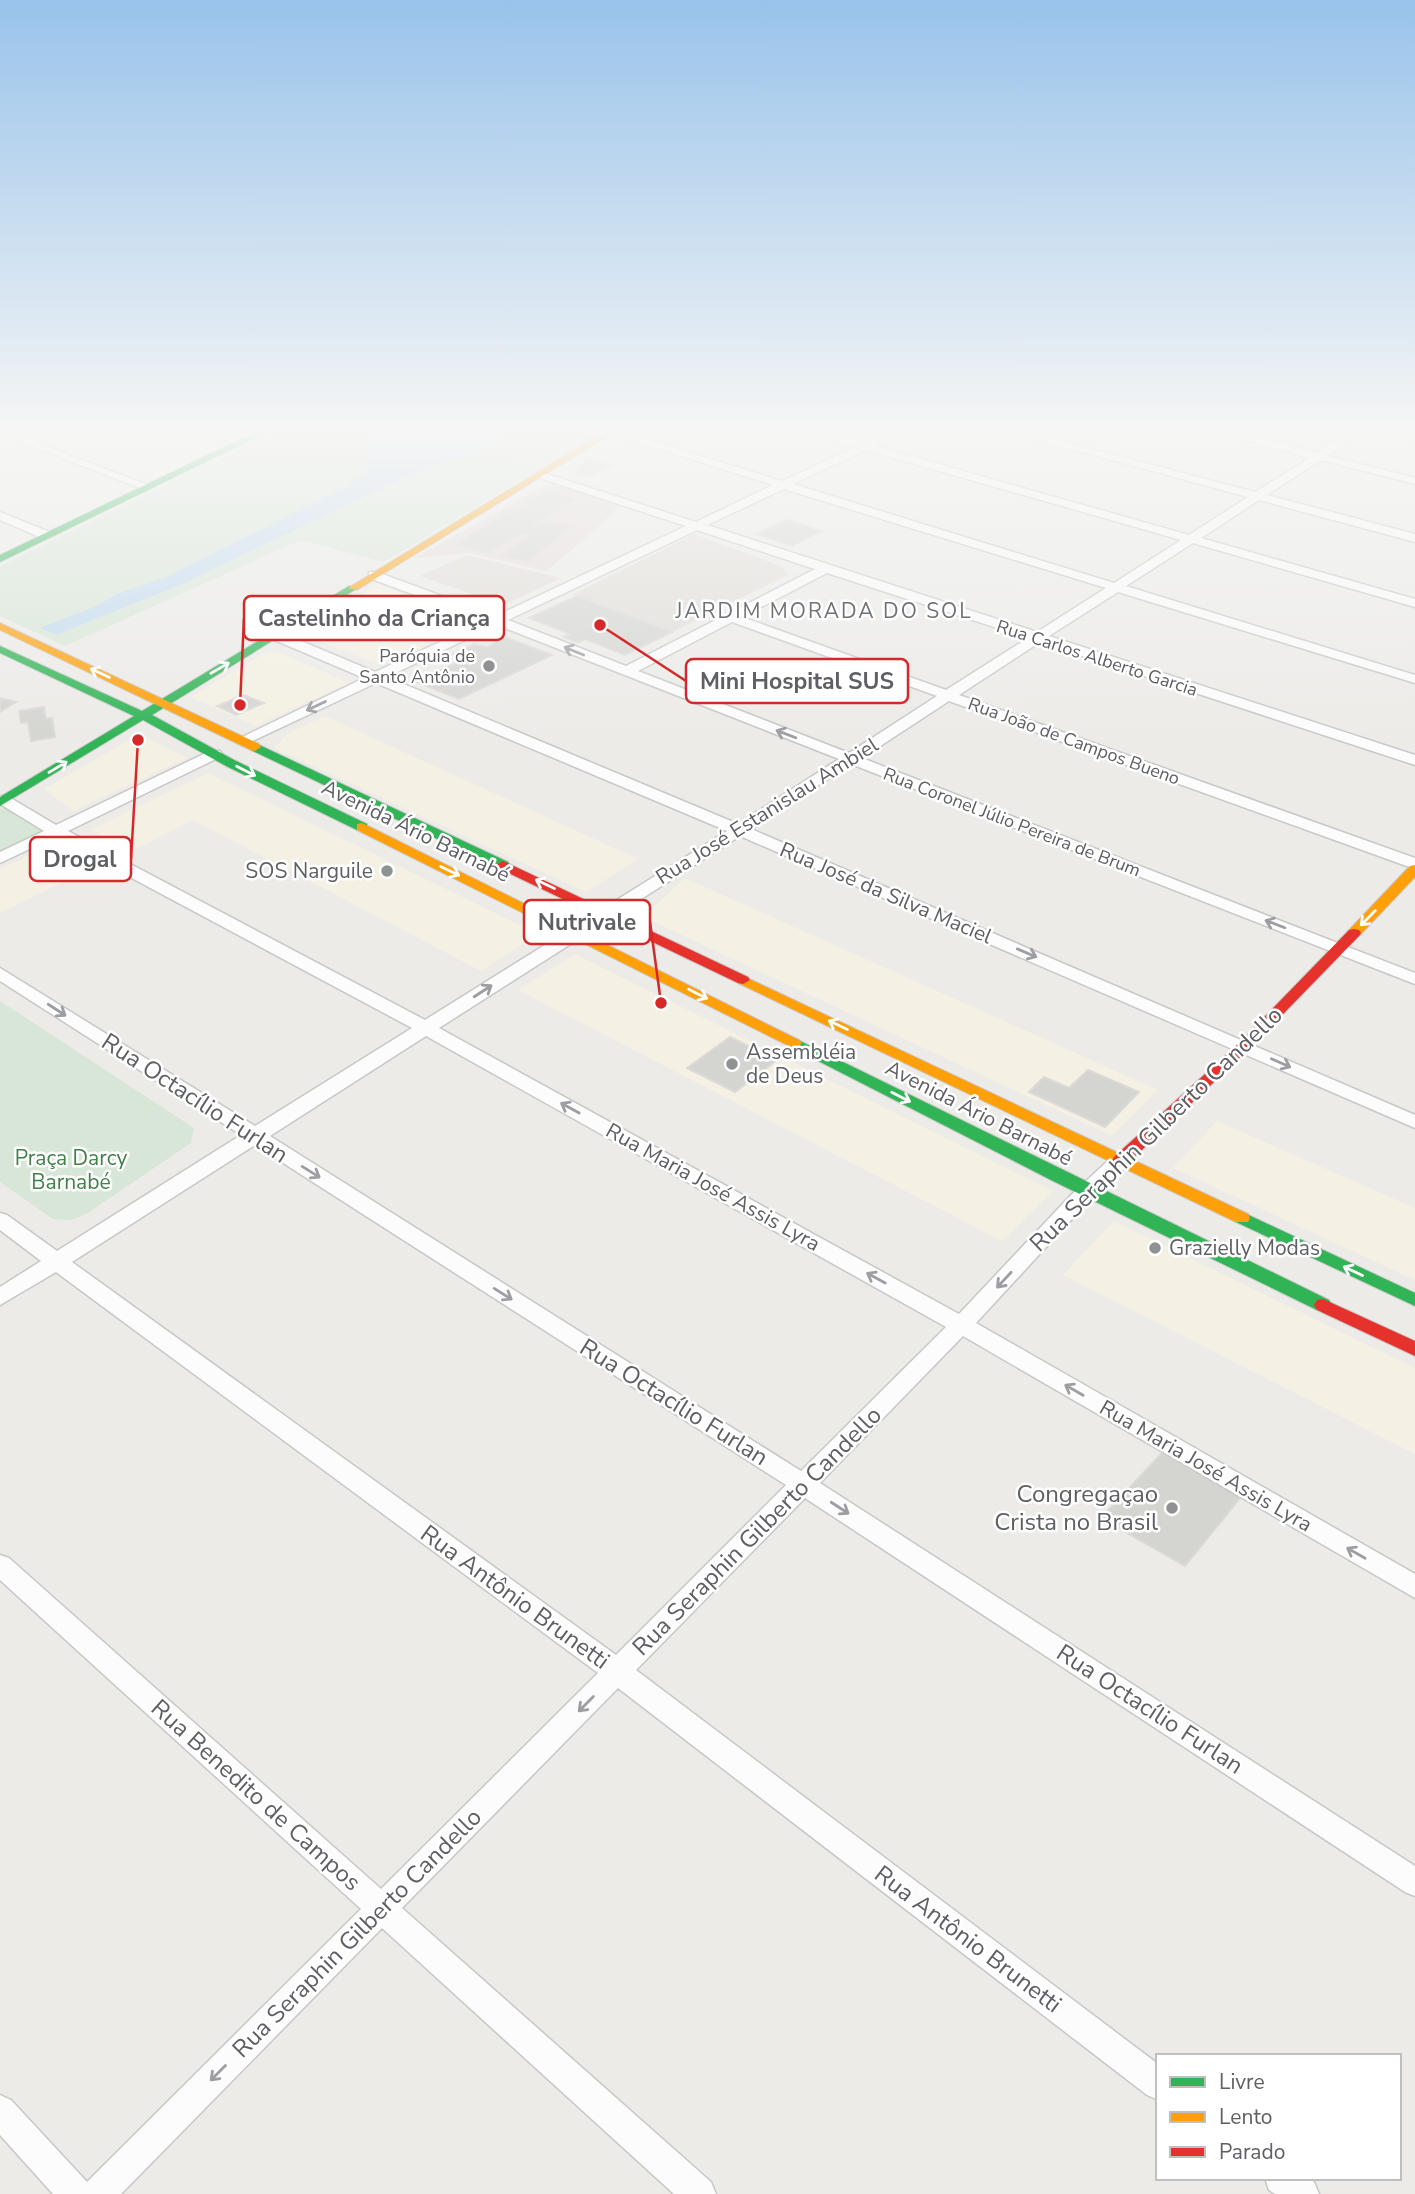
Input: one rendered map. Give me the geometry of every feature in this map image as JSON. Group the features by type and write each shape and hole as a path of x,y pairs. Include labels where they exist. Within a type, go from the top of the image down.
{"main road":[{"path":"0,559 47,536"},
{"path":"2,801 437,536"},
{"name":"Avenida Ário Barnabé","path":"0,626 606,912 1120,1161 1415,1300"},
{"name":"Avenida Ário Barnabé","path":"0,649 142,716 1089,1191 1415,1349"},
{"name":"Rua Seraphin Gilberto Candello","path":"1120,1161 1244,1046 1415,867"}],"street":[{"path":"241,741 678,536"},
{"name":"Rua Carlos Alberto Garcia","path":"726,536 1415,761"},
{"path":"952,536 1415,678"},
{"path":"1181,536 1415,603"},
{"name":"Rua José Estanislau Ambiel","path":"0,1297 1199,536"},
{"path":"625,672 824,569"},
{"name":"Rua Coronel Júlio Pereira de Brum","path":"373,575 498,621 1415,979"},
{"name":"Rua João de Campos Bueno","path":"733,618 1415,867"},
{"name":"Rua José da Silva Maciel","path":"277,636 739,830 1415,1122"},
{"path":"0,858 215,754"},
{"name":"Rua Maria José Assis Lyra","path":"2,801 425,1028 961,1325 1415,1587"},
{"name":"Rua Octacílio Furlan","path":"0,973 803,1484 1415,1882"},
{"name":"Rua Seraphin Gilberto Candello","path":"98,2194 618,1672 1120,1161"},
{"name":"Rua Antônio Brunetti","path":"0,1220 55,1263 618,1672 1156,2082"},
{"name":"Rua Benedito de Campos","path":"0,1565 699,2194"},
{"path":"0,2112 75,2194"},
{"path":"1284,2180 1302,2194"}],"shaded area":[{"path":"454,536 588,536 546,571 471,553 415,558"},
{"path":"689,536 700,536 783,567 787,575 672,632 572,595"},
{"path":"467,555 561,578 504,605 420,576"},
{"path":"377,584 473,622 381,665 301,634"},
{"path":"271,649 349,683 255,726 191,697"},
{"path":"325,716 638,859 586,892 274,748 287,734"},
{"path":"139,734 187,758 73,811 44,789"},
{"path":"208,773 538,934 481,971 193,820 132,851 90,830"},
{"path":"56,842 97,865 0,913 0,869"},
{"path":"685,878 1158,1090 1112,1136 643,917"},
{"path":"575,954 1053,1191 1002,1241 518,990"},
{"path":"1217,1121 1415,1208 1415,1280 1173,1168"},
{"path":"1114,1221 1415,1368 1415,1454 1063,1275"}],"green space":[{"path":"61,536 427,536 384,562 301,540 65,646 0,616 0,566"},
{"path":"3,807 44,831 0,851 0,809"},
{"name":"Praça Darcy Barnabé","path":"0,1001 194,1128 191,1143 86,1214 71,1220 53,1219 0,1182"}],"water":[{"path":"247,536 281,536 180,585 56,635 40,628 94,607 119,593 164,578"}],"building":[{"path":"468,536 518,536 489,553 455,545"},
{"path":"526,536 559,536 528,562 501,557"},
{"path":"764,536 811,536 792,546"},
{"path":"577,596 672,632 625,655 585,639 578,643 564,637 570,634 529,618"},
{"name":"Paróquia de Santo Antônio","path":"505,637 552,655 459,699 416,682 462,660 453,654 474,644 487,647"},
{"path":"243,695 264,703 236,715 217,706"},
{"path":"0,698 16,702 0,712"},
{"path":"44,707 46,719 52,718 55,737 31,741 28,722 21,723 19,711"},
{"name":"Assembléia de Deus","path":"730,1037 777,1060 735,1092 687,1068"},
{"path":"1088,1070 1139,1092 1105,1127 1029,1092 1044,1077 1069,1088"},
{"name":"Congregaçao Crista no Brasil","path":"1162,1453 1241,1497 1185,1566 1101,1518"}],"traffic: fast":[{"path":"0,559 47,536"},
{"path":"0,802 353,588"},
{"path":"0,649 159,723 230,763 362,827"},
{"path":"255,747 503,865"},
{"path":"794,1043 1057,1176 1323,1305"},
{"path":"1242,1218 1415,1300"}],"traffic: slow":[{"path":"353,588 438,536"},
{"path":"0,626 255,747"},
{"path":"362,827 794,1043"},
{"path":"1354,933 1415,869"},
{"path":"743,980 1242,1218"}],"traffic: jam":[{"path":"503,865 743,980"},
{"path":"1120,1161 1244,1046 1354,933"},
{"path":"1323,1305 1415,1349"}],"place":[{"name":"Mini Hospital SUS","path":"600,625"},
{"name":"Paróquia de Santo Antônio","path":"489,666"},
{"name":"Castelinho da Criança","path":"240,705"},
{"name":"Drogal","path":"138,740"},
{"name":"SOS Narguile","path":"387,871"},
{"name":"Nutrivale","path":"661,1003"},
{"name":"Assembléia de Deus","path":"732,1064"},
{"name":"Grazielly Modas","path":"1155,1248"},
{"name":"Congregaçao Crista no Brasil","path":"1172,1508"}],"district":[{"name":"JARDIM MORADA DO SOL","path":"824,611"}]}
